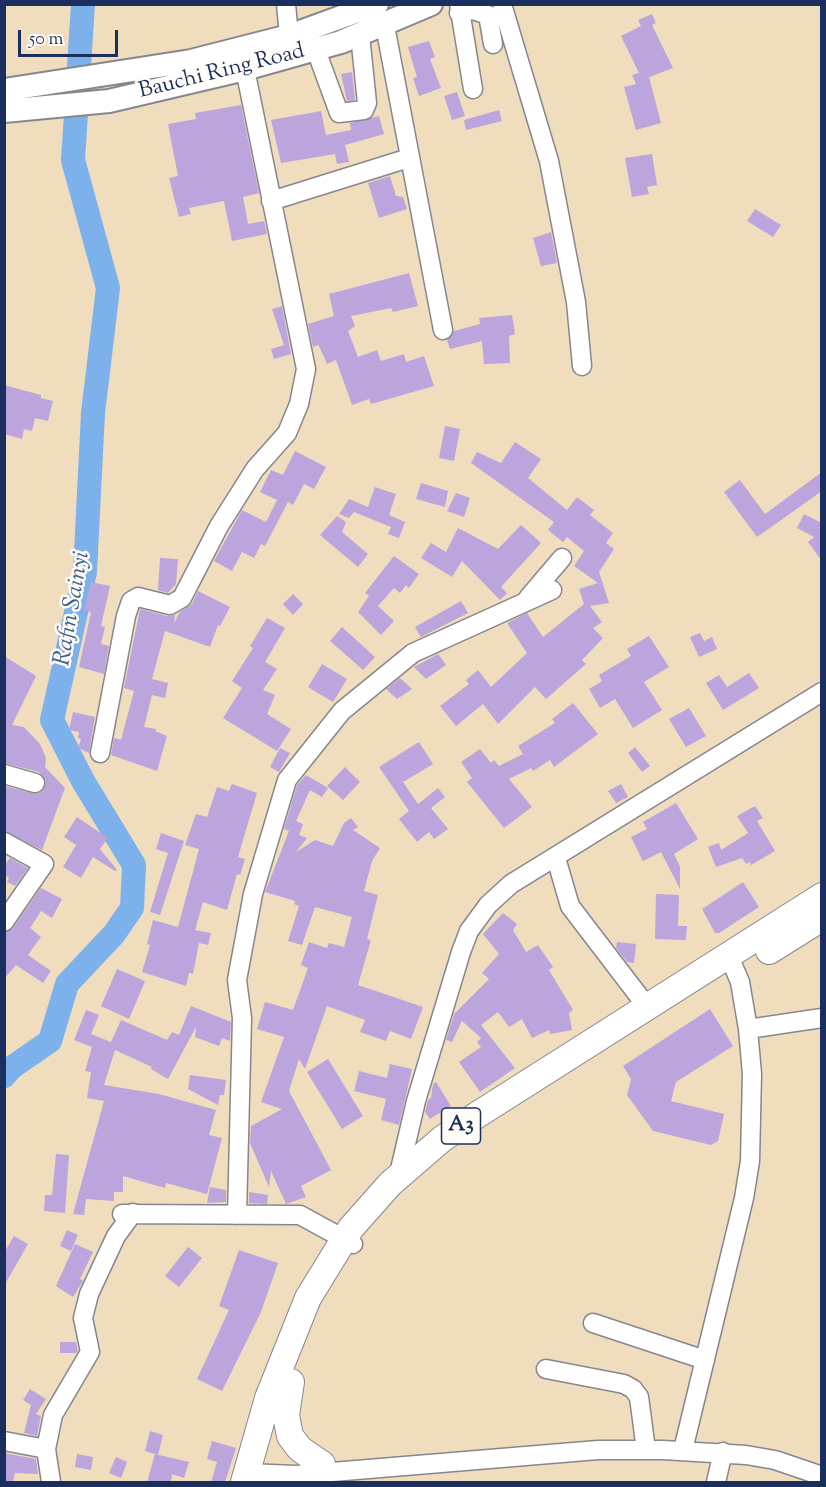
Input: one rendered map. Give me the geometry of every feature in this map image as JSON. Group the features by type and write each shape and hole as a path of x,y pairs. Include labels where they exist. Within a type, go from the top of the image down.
{"highway":[{"name":"A3","path":"253,1473 268,1398 296,1324 322,1272 391,1200 440,1159 733,964 822,896"},
{"name":"A3","path":"253,1473 324,1300 368,1206 442,1139 477,1114 648,1008 822,918"},
{"path":"291,1382 286,1415 290,1436 324,1472"}],"main road":[{"name":"Bauchi Ring Road","path":"9,100 106,76 191,61 431,4"},
{"name":"Bauchi Ring Road","path":"9,100 109,101 316,50 360,35 381,15"}],"street":[{"path":"286,4 289,36"},
{"path":"502,4 549,161 576,302 582,366"},
{"path":"472,89 459,9 473,10 488,15 493,44"},
{"path":"381,15 442,330"},
{"path":"316,50 339,113 364,111 367,103 360,35"},
{"path":"100,753 126,616 131,601 138,597 170,605 182,598 219,526 255,469 287,433 299,404 306,369 245,69"},
{"path":"271,201 410,158"},
{"path":"525,601 562,558"},
{"path":"237,1215 242,1018 237,980 253,894 287,780 342,711 413,653 552,590"},
{"path":"398,1178 416,1101 469,931 480,914 499,894 822,692"},
{"path":"4,774 35,783"},
{"path":"4,842 44,864 4,922"},
{"path":"556,858 570,906 648,1008"},
{"path":"683,1450 744,1198 750,1161 752,1105 748,1029 733,964"},
{"path":"748,1029 822,1018"},
{"path":"51,1482 46,1449 53,1415 90,1352 83,1318 89,1294 128,1213 300,1215 349,1243"},
{"path":"593,1323 705,1360"},
{"path":"546,1370 624,1384 633,1389 639,1397 646,1450"},
{"path":"4,1441 46,1449"},
{"path":"253,1473 324,1472 598,1450 683,1450 723,1452 775,1460 822,1476"},
{"path":"716,1482 723,1452"}],"building":[{"path":"652,14 656,23 652,25 673,68 649,77 661,123 636,130 624,87 636,84 632,75 639,73 621,36 641,26 638,20"},
{"path":"429,41 435,57 430,59 441,88 419,96 413,78 417,77 408,47"},
{"path":"352,72 355,100 347,101 341,74"},
{"path":"457,92 465,116 452,120 444,96"},
{"path":"241,105 259,193 243,197 248,224 264,221 267,234 232,241 224,201 189,208 191,214 179,217 169,178 178,176 168,124 196,119 195,113"},
{"path":"499,110 502,121 466,130 464,120"},
{"path":"321,111 326,135 351,130 350,123 379,116 384,134 345,145 349,162 337,164 335,154 281,163 271,120"},
{"path":"652,154 657,185 647,187 649,194 632,197 625,158"},
{"path":"390,176 396,196 403,197 407,209 379,218 368,183"},
{"path":"755,209 781,225 773,237 747,221"},
{"path":"551,232 557,263 541,266 533,238"},
{"path":"409,273 418,306 393,312 391,308 351,316 355,326 348,331 358,357 377,350 381,361 404,354 406,362 424,356 434,386 371,404 369,399 352,405 336,360 327,364 318,345 313,347 308,324 334,316 329,294"},
{"path":"282,306 291,354 274,359 271,349 284,345 272,309"},
{"path":"512,315 515,334 509,336 510,363 484,364 482,341 450,349 447,340 454,331 480,324 479,318"},
{"path":"4,385 41,395 41,398 53,401 48,421 35,418 32,431 24,429 22,439 4,434"},
{"path":"445,426 460,429 454,461 439,458"},
{"path":"515,442 541,459 528,478 567,510 577,497 594,510 590,515 613,533 606,543 614,549 599,572 609,603 590,606 602,622 593,628 603,638 582,660 586,664 546,699 535,687 498,724 483,704 456,726 440,706 469,684 466,680 478,670 491,687 527,653 507,623 527,613 543,637 584,604 579,589 598,583 574,566 584,551 567,537 563,542 548,530 554,522 471,463 477,452 501,463"},
{"path":"295,451 326,467 314,489 304,484 293,505 288,502 265,546 261,544 254,558 242,552 232,571 214,561 242,510 266,522 277,500 260,492 271,470 283,475"},
{"path":"822,472 822,491 757,537 724,492 740,480 765,514"},
{"path":"421,483 448,491 445,507 416,499"},
{"path":"375,487 396,494 389,515 405,522 399,538 388,534 391,527 354,512 349,518 339,514 349,499 368,507"},
{"path":"456,493 470,498 464,517 447,511"},
{"path":"804,514 822,523 822,561 808,542 814,537 797,528"},
{"path":"337,516 346,522 342,532 368,554 358,567 320,535"},
{"path":"521,525 541,543 501,587 507,593 500,600 462,561 452,577 421,558 431,543 446,552 458,528 498,549"},
{"path":"394,556 419,574 409,588 406,585 400,593 394,588 378,606 394,621 381,635 358,612 369,596 365,593"},
{"path":"160,558 178,559 176,584 168,593 158,590"},
{"path":"91,582 110,586 101,626 105,627 101,644 109,646 104,674 79,667 91,612 84,611"},
{"path":"198,591 230,607 220,626 218,625 210,647 165,631 152,679 168,683 165,698 152,695 144,727 156,729 155,731 167,736 157,771 111,755 114,738 121,740 134,691 124,688 140,609 167,616 175,615 174,623 180,612 192,604"},
{"path":"293,594 303,604 293,615 283,604"},
{"path":"461,601 468,613 421,637 415,627"},
{"path":"267,618 285,628 265,662 277,669 263,690 275,695 267,714 291,729 277,751 223,718 242,688 232,681 253,648 250,646"},
{"path":"342,627 375,657 363,670 330,641"},
{"path":"700,633 704,641 712,637 717,649 699,657 690,637"},
{"path":"649,636 669,667 644,682 662,710 633,728 615,699 600,708 589,689 602,681 599,675 631,656 627,649"},
{"path":"438,654 446,665 426,679 414,667"},
{"path":"4,656 36,676 12,725 24,727 40,744 46,758 45,767 65,788 42,850 4,831 4,786 37,794 43,791 46,781 39,772 4,763"},
{"path":"322,664 347,679 333,702 308,687"},
{"path":"749,673 759,688 723,710 706,683 719,675 727,687"},
{"path":"400,678 412,689 397,699 386,689"},
{"path":"573,703 598,734 554,767 550,760 533,771 531,768 509,779 532,807 504,828 467,782 472,778 461,762 480,749 491,763 494,760 499,766 523,754 518,746 555,723 552,719"},
{"path":"689,708 706,736 686,747 669,719"},
{"path":"73,712 95,717 89,753 78,748 81,739 78,738 79,732 69,730"},
{"path":"419,742 433,764 403,782 418,804 438,788 445,797 431,808 448,829 434,839 429,832 417,842 399,819 409,811 379,767"},
{"path":"635,747 650,766 642,772 628,753"},
{"path":"280,748 290,753 279,772 270,767"},
{"path":"345,767 360,782 343,800 327,786"},
{"path":"306,775 328,788 322,797 310,790 296,821 303,824 299,835 307,838 296,852 315,840 333,846 344,823 351,818 358,827 353,830 380,848 372,861 364,891 378,895 367,939 371,940 358,985 423,1007 411,1039 390,1031 386,1041 360,1032 365,1020 327,1006 305,1069 299,1059 289,1091 331,1170 301,1186 306,1197 286,1204 271,1171 269,1187 250,1143 251,1126 282,1109 261,1102 284,1037 257,1029 265,1002 293,1010 308,968 301,965 309,942 327,948 329,943 344,947 352,917 315,907 302,945 288,941 299,906 294,904 295,901 265,892 289,831 284,829 297,785"},
{"path":"232,784 257,793 238,857 245,859 240,875 237,874 227,910 203,902 195,930 211,933 208,945 199,943 193,974 189,973 186,986 142,972 150,945 147,944 153,920 178,927 199,849 185,845 196,814 207,817 217,787 229,791"},
{"path":"621,784 628,797 616,803 608,791"},
{"path":"676,803 698,839 674,854 680,867 680,889 661,852 643,861 631,837 647,829 643,822"},
{"path":"755,806 763,818 757,821 775,851 751,865 750,862 746,864 742,858 716,867 708,847 719,843 721,850 748,833 737,816"},
{"path":"77,817 108,838 100,849 117,870 115,871 93,857 81,878 63,867 76,845 64,837"},
{"path":"161,833 184,841 160,915 150,912 168,853 156,849"},
{"path":"10,858 28,868 15,886 7,882 9,878 4,874 4,866"},
{"path":"743,882 759,907 719,933 715,933 702,909"},
{"path":"41,888 62,899 52,918 41,911 30,928 41,937 28,955 51,971 43,983 16,965 4,979 4,933 13,928"},
{"path":"656,894 679,895 678,926 687,926 686,940 655,939"},
{"path":"503,913 517,924 513,930 526,952 538,945 553,967 549,970 573,1010 569,1013 572,1030 550,1034 549,1030 532,1038 522,1019 509,1027 498,1012 481,1025 515,1068 480,1092 459,1062 481,1047 477,1042 481,1038 462,1021 452,1042 446,1040 454,1014 489,979 482,973 499,954 483,934"},
{"path":"617,942 636,944 634,963 627,962 616,948"},
{"path":"117,969 145,981 129,1019 101,1006"},
{"path":"191,1006 231,1022 230,1041 222,1038 219,1046 195,1037 196,1027 168,1079 151,1069 152,1067 115,1050 104,1085 159,1094 216,1110 209,1135 222,1138 207,1194 166,1183 165,1188 123,1176 123,1192 114,1192 114,1201 86,1199 84,1215 73,1214 104,1101 87,1098 91,1072 85,1071 92,1047 74,1040 86,1010 99,1015 91,1034 111,1042 121,1020 167,1040 172,1032 179,1035"},
{"path":"710,1009 733,1046 676,1082 671,1101 724,1114 718,1141 711,1145 653,1131 627,1095 631,1079 623,1066"},
{"path":"328,1059 363,1116 342,1129 307,1072"},
{"path":"390,1064 412,1069 399,1125 381,1120 386,1099 354,1091 359,1071 387,1078"},
{"path":"190,1075 226,1080 224,1095 220,1095 218,1105 188,1089"},
{"path":"436,1082 451,1106 430,1119 425,1112 428,1100 431,1098 433,1084"},
{"path":"56,1154 69,1155 65,1213 44,1211 45,1195 52,1195"},
{"path":"210,1187 226,1190 226,1202 207,1203"},
{"path":"249,1192 268,1195 267,1204 249,1203"},
{"path":"67,1230 78,1235 71,1251 60,1246"},
{"path":"14,1236 28,1244 4,1286 4,1253"},
{"path":"75,1244 93,1252 80,1279 83,1281 73,1297 56,1286"},
{"path":"188,1247 202,1258 179,1287 165,1276"},
{"path":"239,1250 278,1263 261,1312 222,1391 197,1379 229,1310 219,1306"},
{"path":"60,1342 76,1342 78,1351 60,1353"},
{"path":"30,1389 46,1399 36,1414 41,1416 37,1436 24,1433 31,1405 23,1400"},
{"path":"150,1431 163,1435 158,1455 145,1451"},
{"path":"212,1441 236,1448 225,1482 211,1482 217,1462 207,1459"},
{"path":"4,1453 36,1459 38,1474 15,1473 13,1482 4,1482"},
{"path":"77,1454 93,1457 91,1470 75,1467"},
{"path":"155,1454 189,1462 184,1478 172,1474 171,1482 147,1482"},
{"path":"116,1457 127,1462 121,1478 109,1473"}],"waterway":[{"name":"Rafin Sainyi","path":"4,1076 11,1068 50,1041 67,984 114,934 132,908 134,865 83,781 52,720 85,572 93,413 108,288 73,160 83,4"}]}
